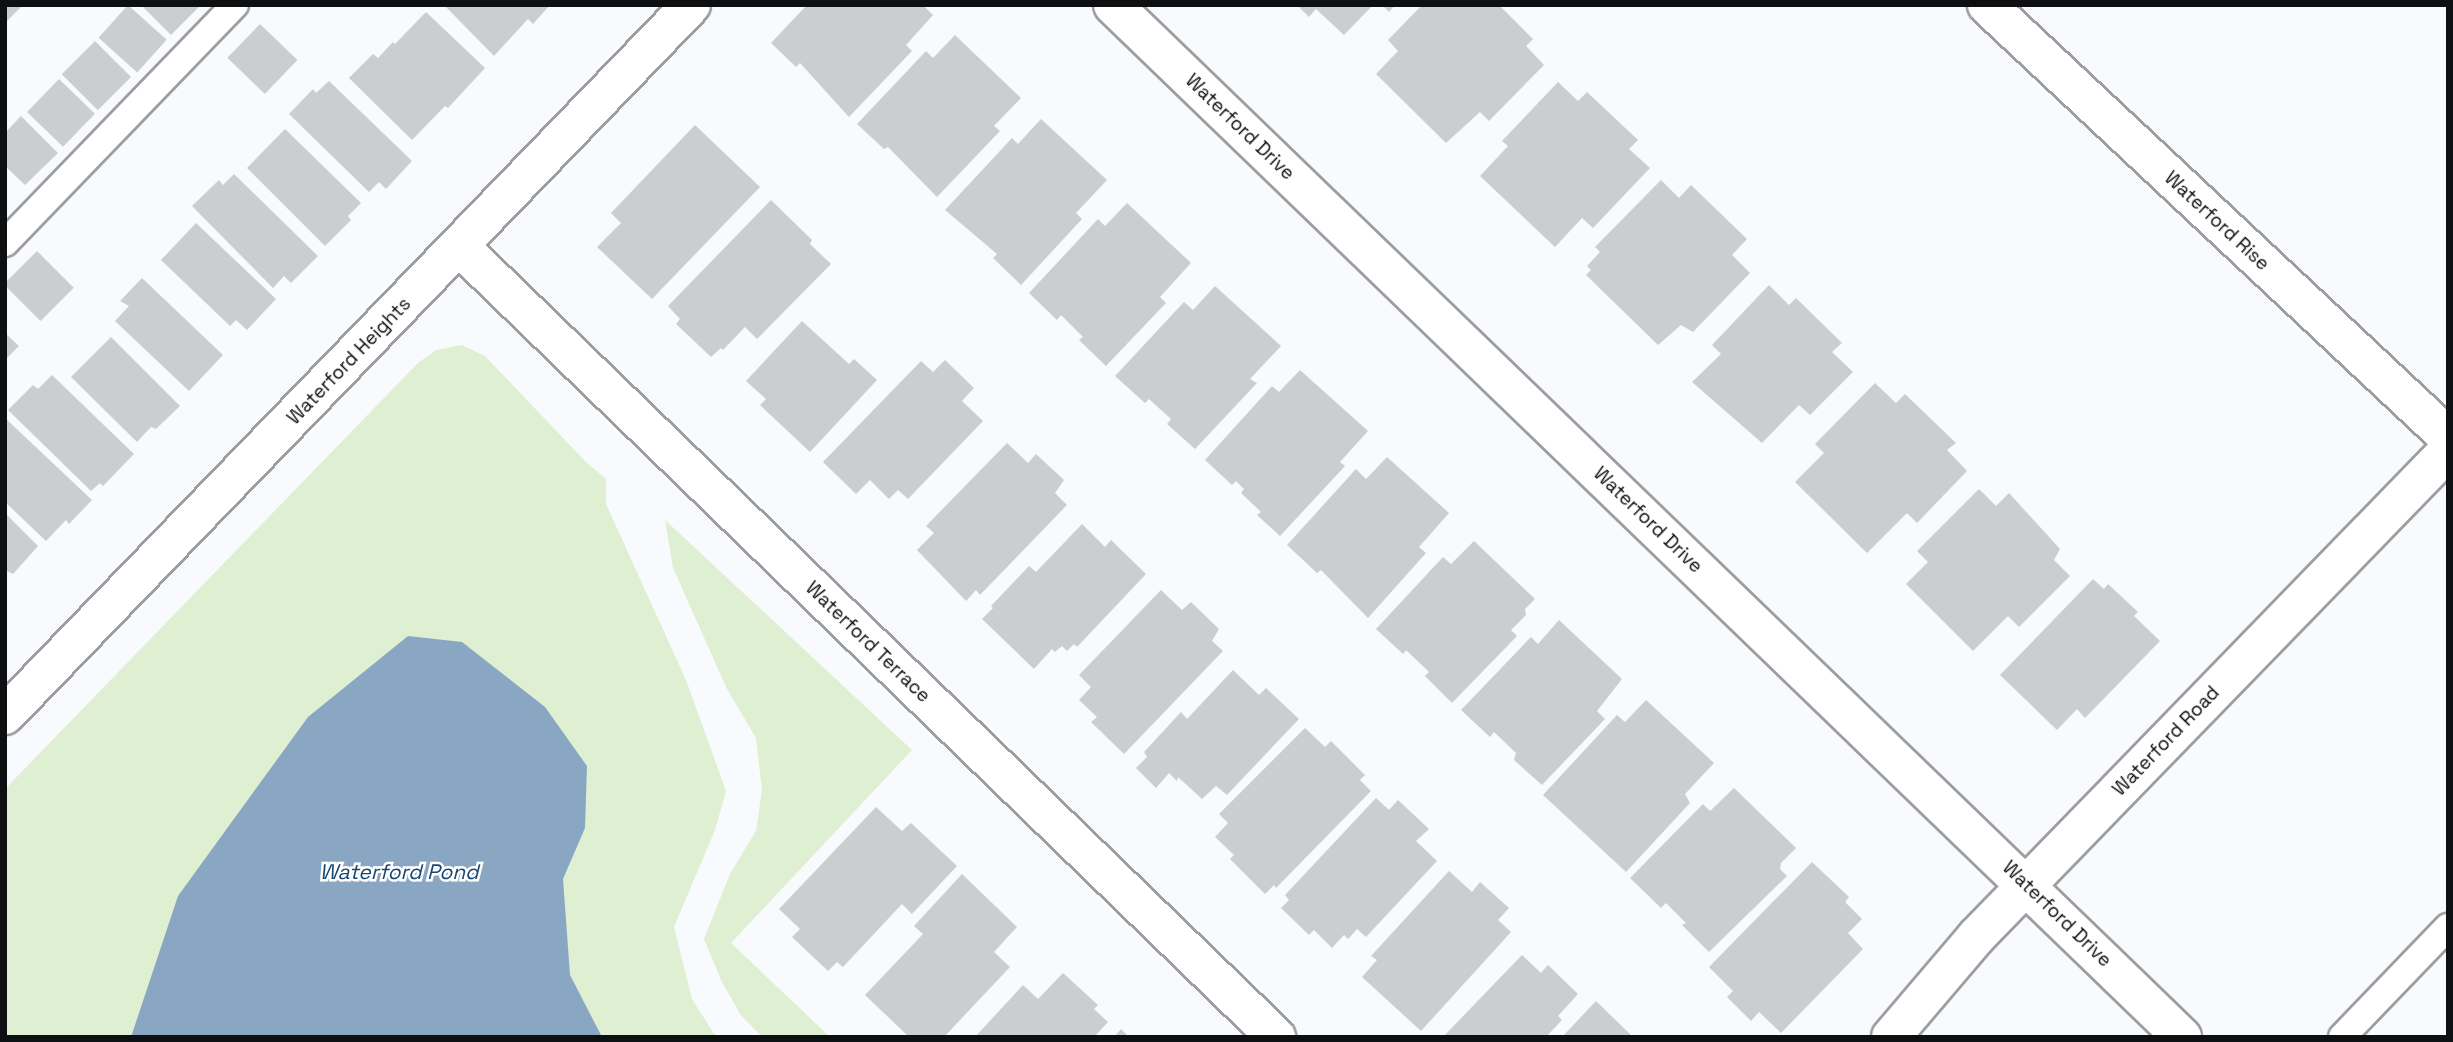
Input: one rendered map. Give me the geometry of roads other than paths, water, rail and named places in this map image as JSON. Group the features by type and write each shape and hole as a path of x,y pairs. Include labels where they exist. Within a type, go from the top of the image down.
{"street":[{"name":"Waterford Heights","path":"5,715 691,5"},
{"name":"Waterford Drive","path":"1113,5 2027,884 2182,1037"},
{"name":"Waterford Rise","path":"1987,5 2448,437"},
{"name":"Waterford Terrace","path":"460,247 1276,1037"},
{"name":"Waterford Road","path":"1891,1037 1976,937 2448,451"}],"lane":[{"path":"5,243 235,5"},
{"path":"2342,1037 2448,927"}],"water":[{"name":"Waterford Pond","path":"408,636 462,642 545,707 587,766 585,828 563,879 570,975 602,1037 131,1037 178,896 308,717"}]}
